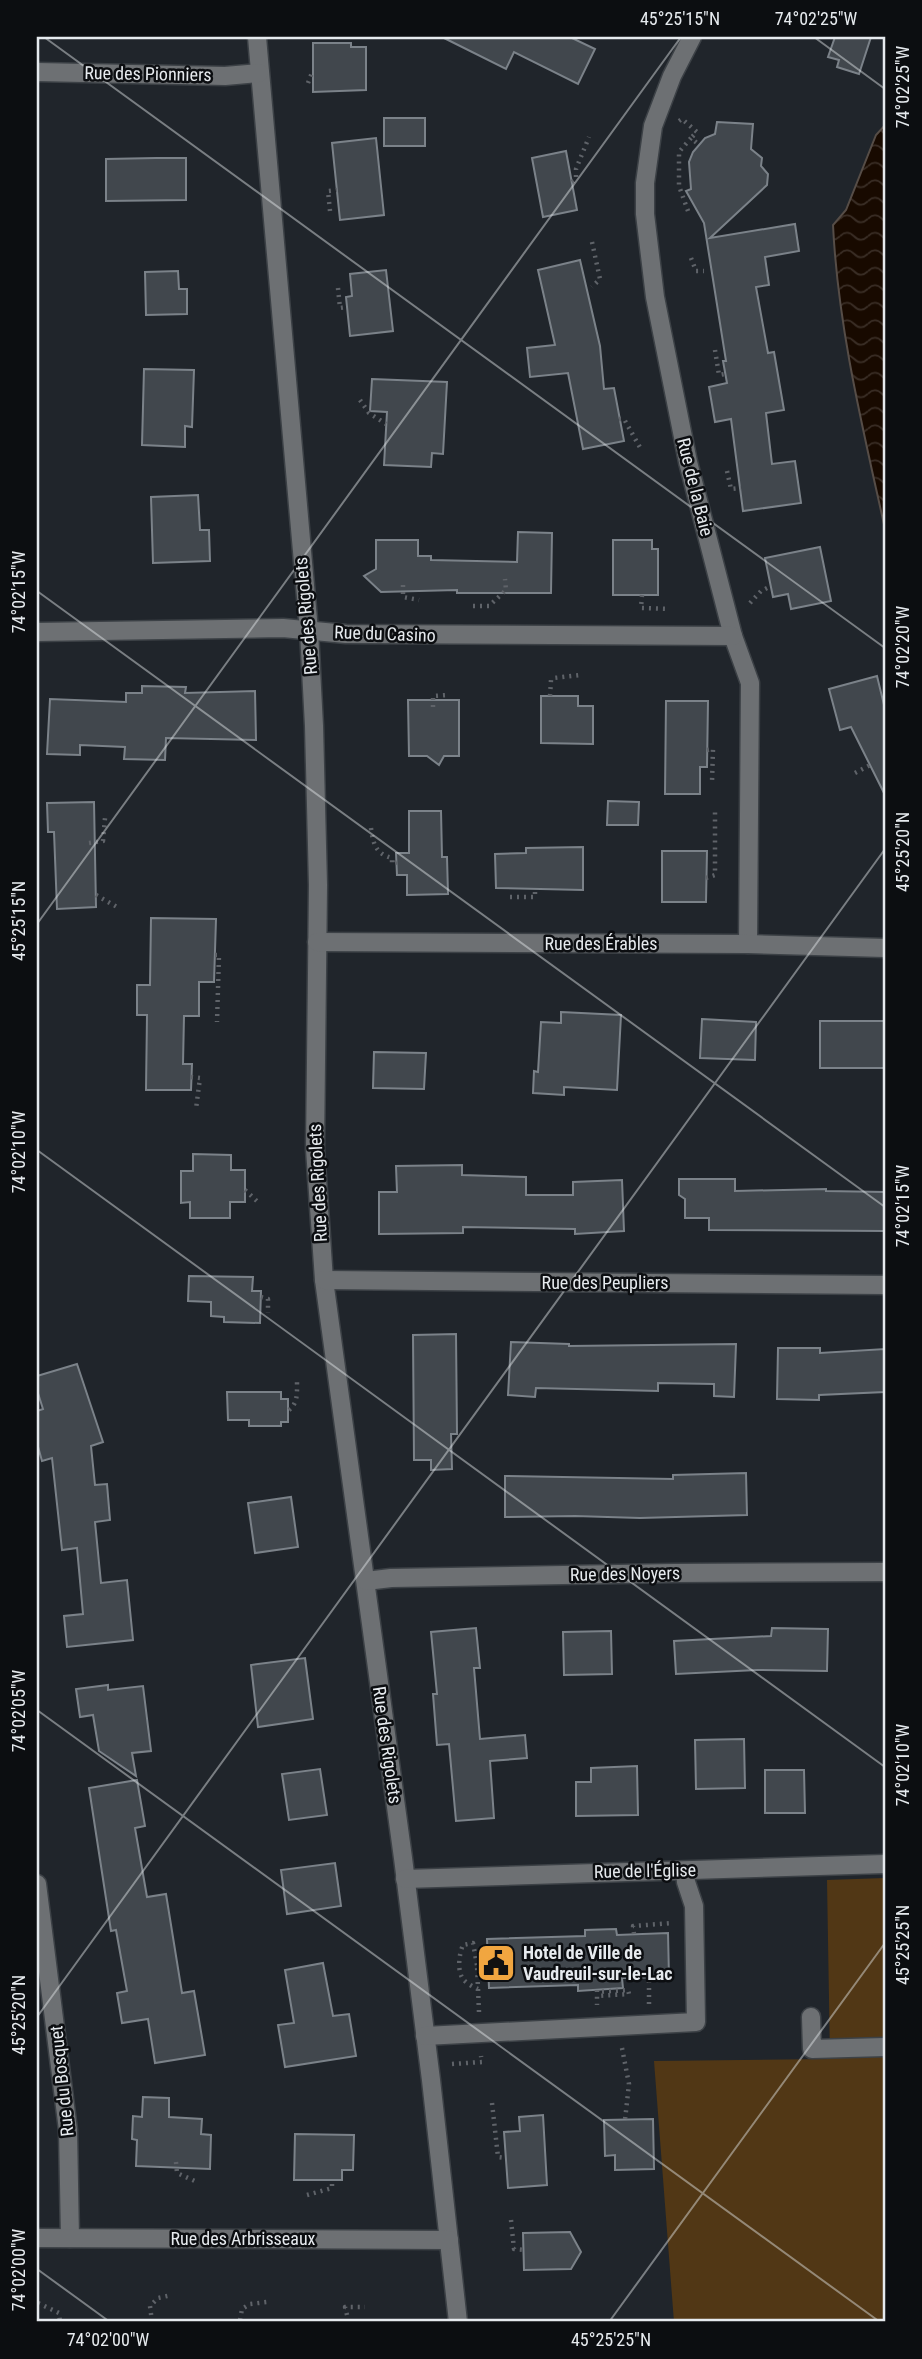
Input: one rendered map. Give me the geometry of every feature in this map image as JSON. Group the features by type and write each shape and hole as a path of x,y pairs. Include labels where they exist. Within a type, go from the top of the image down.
{"street":[{"name":"Rue des Rigolets","path":"257,37 309,631 317,818 315,1149 324,1280 405,1879 458,2322"},
{"name":"Rue de la Baie","path":"692,37 653,126 645,183 645,214 655,297 681,432 733,636 746,668 751,696 748,944"},
{"name":"Rue des Pionniers","path":"37,72 225,76 259,74"},
{"name":"Rue du Casino","path":"37,632 283,628 346,635 733,636"},
{"name":"Rue des Érables","path":"317,942 748,944 885,948"},
{"name":"Rue des Peupliers","path":"324,1280 885,1285"},
{"name":"Rue des Noyers","path":"366,1581 391,1578 584,1574 885,1572"},
{"name":"Rue de l'Église","path":"405,1879 885,1864"},
{"path":"425,2036 696,2022 694,1906 685,1871"},
{"name":"Rue du Bosquet","path":"37,1884 64,2087 69,2157 70,2238"},
{"path":"811,2017 812,2049 885,2047"},
{"name":"Rue des Arbrisseaux","path":"37,2238 449,2240"}],"path":[{"path":"308,83 313,70"},
{"path":"676,125 682,118 696,132 679,152 679,187 688,211"},
{"path":"572,182 576,179 576,170 589,137"},
{"path":"691,138 698,144"},
{"path":"677,140 684,147"},
{"path":"330,211 328,191 337,190"},
{"path":"592,242 600,279 592,287"},
{"path":"691,258 696,271 705,271"},
{"path":"338,288 340,308 347,307"},
{"path":"715,349 719,375 725,374"},
{"path":"360,400 369,413 386,424"},
{"path":"619,419 624,419 642,451"},
{"path":"727,471 731,489 741,488"},
{"path":"472,606 489,606 506,590 505,579"},
{"path":"403,585 403,597 419,600"},
{"path":"750,603 761,591 771,586"},
{"path":"642,595 641,608 669,609"},
{"path":"550,696 551,680 580,675"},
{"path":"433,708 433,696 448,695"},
{"path":"707,750 713,749 712,782"},
{"path":"855,773 870,765"},
{"path":"706,878 715,875 715,812"},
{"path":"89,842 103,841 105,818"},
{"path":"371,828 375,847 385,856 392,858 392,863 397,862"},
{"path":"510,897 535,897 535,890"},
{"path":"96,895 117,907"},
{"path":"215,956 219,955 217,1022"},
{"path":"191,1077 200,1078 196,1109"},
{"path":"245,1190 259,1203"},
{"path":"261,1297 268,1299 268,1313"},
{"path":"289,1410 294,1406 297,1397 297,1382"},
{"path":"634,1934 633,1926 673,1923"},
{"path":"473,1943 477,1965 478,1989 461,1975 463,1945 473,1943"},
{"path":"477,1965 488,1963"},
{"path":"649,1977 649,2011"},
{"path":"628,1990 629,1994 597,1992 628,1990"},
{"path":"597,1992 597,2013"},
{"path":"619,2026 629,2084 625,2120"},
{"path":"452,2064 472,2063"},
{"path":"492,2103 498,2157 506,2158"},
{"path":"176,2162 177,2173 197,2182"},
{"path":"307,2195 332,2188 332,2180"},
{"path":"511,2220 514,2249 523,2250"},
{"path":"152,2322 150,2306 158,2298 172,2295"},
{"path":"240,2319 242,2309 250,2304 267,2302"},
{"path":"38,2304 59,2313 60,2322"},
{"path":"347,2315 345,2307 365,2307"}],"shaded area":[{"path":"885,1878 885,2322 674,2322 654,2061 830,2059 827,1880"}],"water":[{"path":"885,125 885,529 846,340 833,225 846,210 876,135"}],"building":[{"path":"442,37 570,37 595,49 578,84 514,52 506,69"},
{"path":"835,37 871,37 859,74 837,67 839,60 828,57"},
{"path":"313,43 351,43 351,47 366,47 366,90 313,92"},
{"path":"384,118 425,118 425,146 384,146"},
{"path":"717,122 753,124 751,149 762,158 761,166 768,174 767,185 710,238 795,224 799,251 765,257 769,285 756,287 768,353 774,352 784,410 766,413 772,464 795,461 801,503 743,511 731,419 715,422 709,387 727,383 723,361 726,361 704,223 686,191 691,189 689,162 693,152 705,138 715,134"},
{"path":"376,138 384,215 340,220 332,143"},
{"path":"566,151 577,210 543,217 532,158"},
{"path":"186,158 186,200 106,201 106,159"},
{"path":"580,260 600,346 604,389 614,388 624,441 583,449 568,373 530,377 527,348 555,345 538,270"},
{"path":"386,270 393,331 350,336 346,297 352,296 350,274"},
{"path":"178,271 179,289 187,289 187,314 146,315 145,272"},
{"path":"144,369 194,370 192,427 185,426 185,447 142,445"},
{"path":"372,379 447,382 443,454 432,453 431,467 384,465 387,412 370,411"},
{"path":"198,495 200,530 209,530 210,561 153,563 151,497"},
{"path":"518,532 552,533 551,593 457,593 457,590 381,592 364,576 376,569 376,540 418,540 418,556 431,556 431,560 517,562"},
{"path":"613,540 652,540 652,549 658,549 658,595 613,595"},
{"path":"820,547 831,601 791,609 788,594 773,597 765,558"},
{"path":"877,676 885,709 885,795 851,727 840,730 829,689"},
{"path":"142,686 186,687 185,693 255,691 256,740 166,738 165,760 124,759 125,747 80,745 80,755 47,754 50,699 126,702 126,693 142,693"},
{"path":"541,696 578,696 578,706 593,706 593,744 541,743"},
{"path":"408,700 459,700 459,756 444,756 439,765 427,756 409,756"},
{"path":"666,701 708,701 707,767 700,767 700,794 665,794"},
{"path":"608,801 639,802 638,825 607,825"},
{"path":"94,802 96,907 57,909 54,832 48,832 47,803"},
{"path":"409,811 441,811 442,857 447,857 448,894 407,895 407,875 397,875 396,853 409,853"},
{"path":"583,847 583,890 496,888 495,854 526,853 526,848"},
{"path":"662,851 707,851 706,902 662,902"},
{"path":"151,918 216,919 214,982 199,982 199,1016 184,1016 183,1064 192,1064 191,1090 146,1090 147,1015 137,1015 137,985 150,985"},
{"path":"561,1012 621,1015 617,1090 564,1087 564,1095 533,1093 534,1071 538,1072 541,1022 561,1023"},
{"path":"702,1019 756,1022 755,1060 700,1058"},
{"path":"820,1021 885,1021 885,1068 820,1068"},
{"path":"374,1052 426,1053 424,1089 373,1088"},
{"path":"193,1154 231,1155 231,1170 245,1170 245,1202 230,1202 230,1218 190,1218 190,1202 181,1203 181,1171 193,1171"},
{"path":"462,1165 462,1175 526,1177 526,1195 573,1195 573,1182 622,1180 624,1231 575,1234 575,1229 463,1227 463,1233 379,1234 379,1192 397,1192 396,1166"},
{"path":"679,1179 735,1179 735,1191 826,1189 885,1192 885,1231 709,1230 709,1218 685,1218 685,1199 679,1195"},
{"path":"189,1276 253,1277 252,1291 261,1291 260,1323 224,1322 224,1317 211,1316 211,1302 188,1301"},
{"path":"456,1334 457,1434 451,1434 452,1469 431,1470 431,1460 414,1460 413,1335"},
{"path":"511,1342 569,1346 736,1344 734,1397 714,1396 714,1384 658,1383 658,1391 536,1388 535,1397 508,1395"},
{"path":"778,1348 820,1348 820,1353 885,1349 885,1392 819,1395 819,1400 777,1399"},
{"path":"77,1364 103,1442 91,1446 95,1485 107,1484 110,1520 95,1522 101,1583 127,1580 133,1640 67,1647 64,1616 83,1614 77,1548 62,1550 52,1458 42,1461 37,1443 37,1411 43,1409 37,1390 37,1376"},
{"path":"227,1392 281,1392 281,1399 288,1399 288,1422 281,1422 281,1426 249,1426 249,1420 228,1420"},
{"path":"746,1473 747,1515 640,1518 505,1517 505,1476 673,1479 673,1475"},
{"path":"291,1497 298,1547 255,1553 248,1503"},
{"path":"476,1628 480,1668 474,1668 480,1739 525,1735 527,1758 490,1761 494,1818 456,1821 449,1744 437,1745 433,1694 437,1694 431,1632"},
{"path":"772,1628 828,1629 827,1671 757,1670 676,1674 674,1641 771,1636"},
{"path":"611,1631 612,1674 564,1675 563,1632"},
{"path":"305,1658 313,1719 258,1727 251,1665"},
{"path":"108,1685 108,1690 143,1686 151,1751 132,1753 136,1776 99,1751 93,1715 80,1717 76,1689"},
{"path":"744,1739 745,1788 696,1789 695,1740"},
{"path":"637,1766 638,1815 576,1816 576,1782 591,1782 591,1768"},
{"path":"320,1769 327,1815 289,1820 282,1774"},
{"path":"765,1770 804,1770 805,1813 765,1813"},
{"path":"137,1780 145,1826 135,1828 147,1897 166,1894 182,1993 194,1991 205,2055 155,2063 148,2019 122,2023 117,1993 127,1991 116,1930 111,1931 89,1788"},
{"path":"335,1863 341,1906 287,1914 281,1870"},
{"path":"616,1929 617,1935 668,1933 669,1977 622,1978 623,1988 578,1991 578,1985 489,1988 487,1939 585,1936 585,1930"},
{"path":"323,1963 333,2016 349,2014 356,2056 285,2067 278,2025 294,2023 285,1970"},
{"path":"143,2097 169,2098 169,2117 202,2119 201,2134 211,2135 210,2169 136,2166 137,2140 132,2139 133,2116 142,2117"},
{"path":"543,2115 547,2185 508,2188 504,2132 520,2131 519,2117"},
{"path":"653,2119 654,2169 615,2170 615,2155 605,2156 604,2120"},
{"path":"295,2134 354,2135 353,2170 342,2170 342,2180 294,2180"},
{"path":"570,2232 581,2252 571,2269 524,2270 523,2233"}],"place":[{"name":"Hotel de Ville de Vaudreuil-sur-le-Lac","path":"496,1963"}]}
